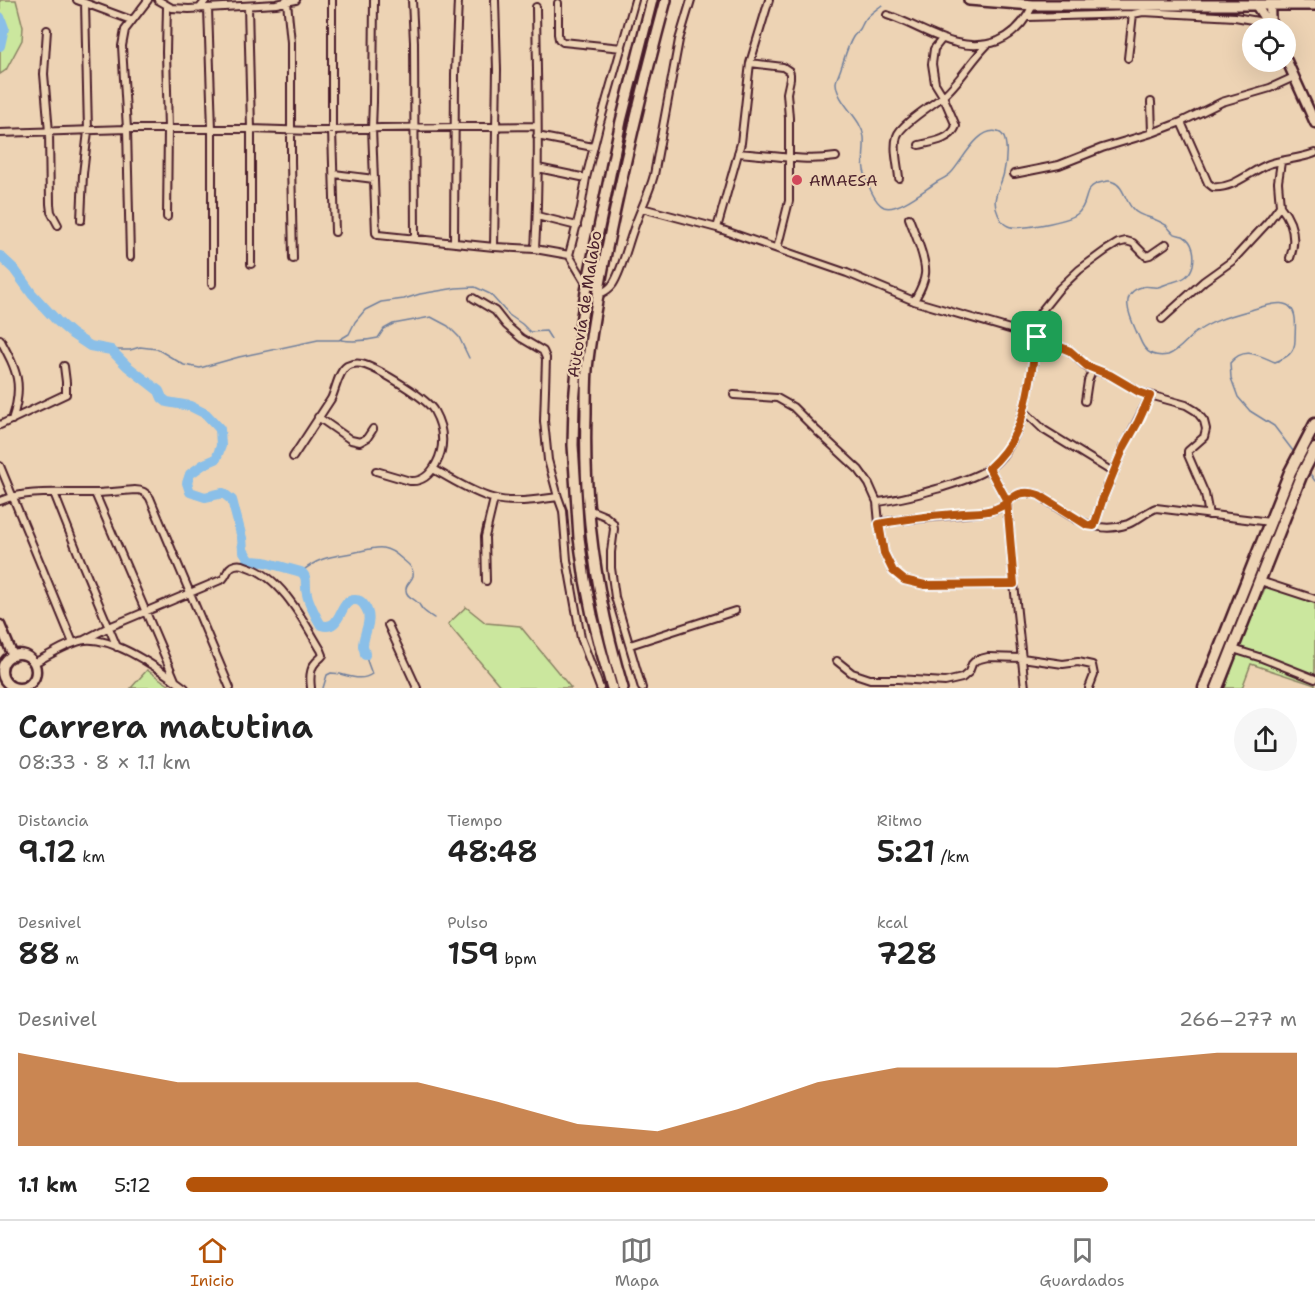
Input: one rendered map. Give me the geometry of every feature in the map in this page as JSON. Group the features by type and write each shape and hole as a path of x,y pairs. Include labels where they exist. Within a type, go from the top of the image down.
{"highway":[{"path":"1204,688 1290,472 1315,424"},
{"path":"1217,688 1315,449"}],"main road":[{"name":"Autovía de Malabo","path":"612,688 592,615 579,538 573,445 574,403 578,343 587,286 621,122 652,0"},
{"name":"Autovía de Malabo","path":"623,688 603,612 591,540 586,468 587,370 598,295 624,166 666,0"},
{"path":"969,0 1033,5 1315,5"}],"street":[{"path":"77,0 131,20"},
{"path":"130,257 127,129 122,46 125,30 148,0"},
{"path":"158,0 177,9 248,6 296,0"},
{"path":"199,9 206,0"},
{"path":"332,0 335,232"},
{"path":"374,0 372,128 376,233 454,243 535,249 569,255"},
{"path":"412,0 415,238"},
{"path":"454,243 458,0"},
{"path":"494,247 497,70 495,0"},
{"path":"587,286 569,255 593,147 635,0"},
{"path":"598,295 607,291 614,282 647,199 654,175 679,40 691,0"},
{"path":"717,228 741,143 750,63 769,0"},
{"path":"287,1 291,42 293,259"},
{"path":"81,220 88,131 85,3"},
{"path":"558,3 558,34 559,39 563,42 622,48"},
{"path":"887,15 904,20 942,39 967,45 987,45 1011,35 1028,17 1033,5"},
{"path":"1256,5 1265,18"},
{"path":"1270,5 1270,18"},
{"path":"167,6 167,217"},
{"path":"248,6 251,264"},
{"path":"535,249 538,168 536,7"},
{"path":"207,8 212,129 212,284"},
{"path":"1028,17 1143,12 1248,18"},
{"path":"1128,58 1133,14"},
{"path":"47,30 44,74 49,132 51,212 58,225"},
{"path":"919,145 949,136 956,126 944,96 935,83 932,64 934,49 942,39"},
{"path":"899,178 896,147 901,128 944,96 987,45"},
{"path":"750,63 783,67 789,71 787,93 789,201 777,249"},
{"path":"1292,72 1315,123"},
{"path":"1014,174 1059,165 1094,150 1152,133 1222,102 1270,88 1294,77"},
{"path":"1151,102 1152,133"},
{"path":"1181,122 1208,183 1213,188 1228,186 1270,164 1315,153"},
{"path":"0,133 127,129 291,131 537,126"},
{"path":"537,136 593,147"},
{"path":"738,153 824,159 836,157"},
{"path":"1281,162 1278,182 1280,207 1287,214 1293,231 1290,258"},
{"path":"538,168 586,178"},
{"path":"334,174 374,179"},
{"path":"1162,319 1204,281 1232,261 1280,207"},
{"path":"642,208 717,228 847,273 914,301 1037,337 1070,351 1087,366 1110,375 1139,392 1186,405 1196,411 1204,421 1206,429 1204,437 1188,451 1188,455 1205,494 1209,515"},
{"path":"537,216 577,226"},
{"path":"909,218 926,273 923,285 914,301"},
{"path":"1023,334 1059,289 1079,270 1105,251 1126,241 1133,243 1146,256 1166,244"},
{"path":"472,298 495,311 521,338 543,351 546,358 544,421 548,460 563,511 567,560 581,638 600,688"},
{"path":"877,502 895,500 974,476 989,468 1006,451 1016,433 1023,410 1037,337"},
{"path":"0,339 17,374 19,384 12,420"},
{"path":"294,457 331,399 345,367 358,363 373,368 423,398 434,410 441,428 443,445 441,453 433,469 425,478 416,482 376,471"},
{"path":"0,425 66,394 64,366"},
{"path":"1085,401 1086,389 1093,369"},
{"path":"734,395 777,398 793,406 859,470 869,484 877,502 884,553 893,571 904,580 925,585 1014,584"},
{"path":"1094,526 1124,447 1150,396"},
{"path":"1023,410 1044,430 1114,473"},
{"path":"318,417 351,440 360,442 367,438 373,429"},
{"path":"0,466 73,643"},
{"path":"989,468 1007,501 1025,688"},
{"path":"433,469 494,499 529,501 558,497"},
{"path":"0,501 12,496 54,493 95,494 135,490 146,493 230,688"},
{"path":"879,524 984,512 997,509 1020,493 1030,492 1039,495 1087,525 1110,529 1131,523 1156,508 1270,522"},
{"path":"54,493 117,647"},
{"path":"95,494 175,680"},
{"path":"486,581 485,537 494,499"},
{"path":"588,509 605,516 613,523 611,568 615,597 642,688"},
{"path":"34,663 109,627 223,579 228,569 237,564 252,568 267,576 289,599 303,621 323,655 311,670 311,688"},
{"path":"1260,581 1315,598"},
{"path":"630,645 735,611"},
{"path":"0,625 13,656"},
{"path":"388,625 417,688"},
{"path":"84,640 99,641 137,656 185,688"},
{"path":"1233,648 1315,679"},
{"path":"18,654 27,656 34,663 35,685 18,688 9,684 2,677 5,663 13,656 18,654"},
{"path":"837,662 852,674 870,679 945,682 962,678 969,672 976,660 988,657 1022,658 1063,664 1078,662 1092,665 1094,675 1089,688"}],"green space":[{"path":"0,0 16,0 23,27 22,40 6,70 0,74 0,32 4,24 0,15"},
{"path":"1266,586 1315,602 1315,685 1251,664 1242,688 1225,688 1242,638"},
{"path":"466,607 486,623 520,626 571,688 502,688 448,624"},
{"path":"147,670 173,688 131,688"}],"waterway":[{"path":"882,5 867,18 853,37 836,83 840,97 862,130 865,174 871,191 880,205 890,208 904,203 946,177 977,139 991,132 1002,134 1006,144 1005,168 995,203 1000,218 1008,226 1032,226 1072,217 1081,210 1091,187 1112,181 1122,189 1134,211 1166,225 1174,234 1187,239 1193,249 1193,265 1186,276 1158,287 1142,287 1130,294 1129,313 1144,348 1149,352 1168,355 1211,323 1266,305 1284,304 1293,311 1295,340 1293,348 1283,359 1275,362 1246,353 1230,363 1231,378 1238,397 1250,411 1274,426 1293,451"},
{"path":"0,17 4,28 0,46"},
{"path":"0,256 14,269 32,294 72,334 90,346 111,350 159,391 167,402 190,406 206,414 220,429 221,446 216,459 190,474 187,483 190,492 205,497 223,493 232,500 243,550 250,561 265,562 301,572 306,579 309,601 321,625 333,624 350,601 357,600 362,603 367,610 369,621 363,641 365,655"},
{"path":"111,350 130,350 140,347 157,349 184,365 200,368 318,340 339,340 349,334 365,310 381,302 456,288 475,287 490,294 509,315 530,332 546,331 551,339"},
{"path":"341,340 360,341 378,338 384,329 393,324 431,317 448,326 459,337 469,358"},
{"path":"1311,475 1315,481"},
{"path":"301,572 319,560 372,548 384,548 395,553 412,569 413,576 406,587 406,592 434,618"},
{"path":"323,688 327,675 331,673 357,678 372,674 365,655"}],"place":[{"name":"AMAESA","path":"797,180"}],"route":[{"path":"1037,337 1023,410 1016,433 1006,451 989,468 1007,501 1014,584 925,585 904,580 893,571 884,553 879,524 984,512 997,509 1007,501 1012,497 1020,493 1030,492 1039,495 1087,525 1094,526 1124,447 1150,396 1087,366 1070,351 1037,337"}]}
